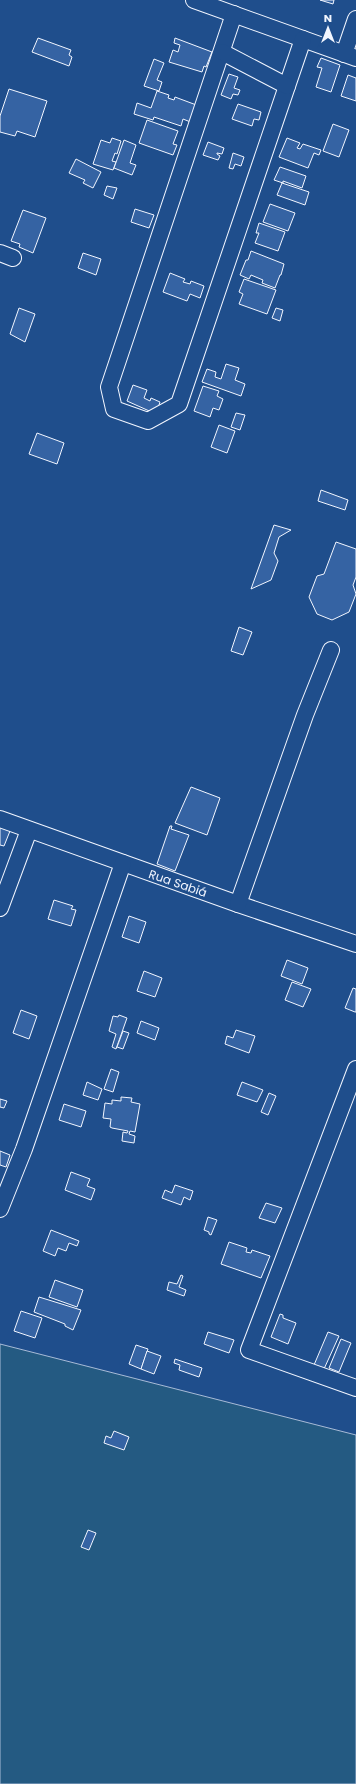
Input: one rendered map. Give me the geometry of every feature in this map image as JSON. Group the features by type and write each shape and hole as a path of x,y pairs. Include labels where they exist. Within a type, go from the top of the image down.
{"street":[{"path":"194,0 350,56 356,19"},
{"path":"234,14 109,387 114,409 148,421 180,404 303,39"},
{"path":"222,52 287,86"},
{"path":"238,904 305,715 331,650"},
{"name":"Rua Sabiá","path":"0,819 124,864 356,944"},
{"path":"0,908 29,830"},
{"path":"0,1209 24,1148 124,864"},
{"path":"356,1069 249,1350 356,1388"}],"shaded area":[{"path":"0,1344 356,1435 356,1784 0,1784"}],"building":[{"path":"320,0 334,0 333,4"},
{"path":"38,38 71,50 69,55 72,57 69,66 32,52"},
{"path":"175,38 212,52 206,67 204,66 202,72 169,62 173,50 178,52 180,45 174,43"},
{"path":"321,58 340,65 331,92 316,87 322,68 317,67"},
{"path":"154,59 164,63 157,80 162,82 159,91 144,86"},
{"path":"229,74 238,77 234,88 240,90 238,95 233,94 231,99 221,95"},
{"path":"348,75 356,78 356,101 341,96"},
{"path":"9,89 47,101 35,137 17,131 15,136 0,132 0,116"},
{"path":"157,91 169,95 168,98 174,100 175,97 199,106 193,123 183,119 181,126 154,117 153,120 134,114 137,103 151,108"},
{"path":"238,104 261,112 259,120 254,119 252,126 232,119"},
{"path":"147,120 178,131 173,144 177,145 173,155 139,143"},
{"path":"333,124 349,130 339,157 323,151"},
{"path":"112,138 121,141 117,154 115,153 112,161 116,162 113,170 93,164 101,140 110,143"},
{"path":"287,138 300,143 297,148 300,149 303,144 321,150 319,155 314,153 308,168 279,157"},
{"path":"124,140 136,145 130,163 136,165 132,175 114,168"},
{"path":"208,142 224,148 222,154 217,153 220,156 218,160 203,155"},
{"path":"233,153 244,157 241,166 235,164 233,169 229,168"},
{"path":"76,159 101,172 93,188 83,183 85,180 69,173"},
{"path":"280,167 306,176 302,188 283,181 283,183 274,180"},
{"path":"282,183 309,192 305,205 277,195"},
{"path":"107,186 117,188 113,199 104,195"},
{"path":"270,204 295,213 288,231 263,222"},
{"path":"135,209 154,215 149,228 131,222"},
{"path":"23,210 46,218 33,253 19,247 20,244 11,241"},
{"path":"259,223 285,232 278,251 255,243 259,233 256,233"},
{"path":"251,251 284,264 275,288 262,283 263,280 251,275 249,279 240,275"},
{"path":"83,253 101,259 96,275 78,268"},
{"path":"170,273 185,279 183,282 190,284 191,281 204,286 200,298 190,294 187,301 163,292"},
{"path":"244,279 276,290 267,314 239,304 243,294 239,292"},
{"path":"19,308 35,314 25,342 10,334"},
{"path":"276,308 283,310 280,321 272,318"},
{"path":"226,364 239,368 235,380 245,384 241,396 202,382 207,369 216,372 215,377 221,379"},
{"path":"133,385 147,390 144,398 150,401 151,398 160,402 156,414 127,401"},
{"path":"203,386 219,391 217,396 223,399 219,410 213,408 210,417 194,411"},
{"path":"236,413 245,415 240,430 231,427"},
{"path":"219,425 235,431 227,453 211,447"},
{"path":"37,433 64,443 57,464 29,454"},
{"path":"321,490 348,500 345,510 318,501"},
{"path":"274,525 291,530 279,537 274,553 278,561 271,580 251,589"},
{"path":"336,542 356,549 356,577 353,585 356,594 349,612 332,620 317,614 309,597 317,576 324,574"},
{"path":"239,627 252,632 243,655 231,651"},
{"path":"191,787 220,798 207,835 175,823"},
{"path":"170,826 172,826 171,829 189,835 175,871 157,864"},
{"path":"0,827 10,831 4,846 0,845"},
{"path":"54,900 73,906 71,909 76,910 71,926 48,919"},
{"path":"129,916 146,922 139,943 122,937"},
{"path":"287,960 308,968 302,984 281,976"},
{"path":"144,971 162,978 155,997 137,991"},
{"path":"292,982 311,989 303,1007 285,1000"},
{"path":"353,988 356,989 356,1012 345,1008"},
{"path":"21,1010 37,1016 29,1039 13,1033"},
{"path":"119,1015 127,1018 116,1049 112,1047 116,1034 109,1031 113,1016 118,1017"},
{"path":"141,1021 159,1028 155,1040 137,1033"},
{"path":"236,1030 255,1036 249,1053 225,1044 227,1036 233,1038"},
{"path":"123,1031 129,1033 123,1049 117,1047"},
{"path":"111,1069 119,1072 113,1092 104,1089"},
{"path":"87,1082 102,1089 98,1100 83,1095"},
{"path":"242,1082 263,1090 257,1102 237,1095"},
{"path":"269,1093 276,1096 268,1115 261,1112"},
{"path":"121,1097 132,1098 131,1102 140,1104 135,1132 130,1131 129,1134 135,1136 134,1143 122,1141 123,1132 127,1133 128,1131 110,1127 111,1119 103,1118 105,1103 112,1104 112,1100 121,1101"},
{"path":"0,1099 7,1101 4,1108 0,1107"},
{"path":"64,1104 86,1111 81,1127 59,1120"},
{"path":"0,1151 10,1155 6,1167 0,1165"},
{"path":"71,1172 90,1179 87,1186 95,1189 91,1200 65,1190"},
{"path":"175,1185 193,1191 190,1200 184,1197 181,1205 162,1198 165,1190 172,1193"},
{"path":"266,1203 282,1208 275,1223 259,1218"},
{"path":"208,1217 217,1220 211,1235 209,1232 204,1230"},
{"path":"51,1230 79,1241 77,1246 69,1243 66,1251 58,1248 55,1256 43,1251"},
{"path":"229,1242 247,1248 246,1252 251,1253 252,1250 270,1256 261,1278 221,1264"},
{"path":"181,1275 183,1276 179,1287 186,1290 184,1296 167,1290 169,1282 177,1284"},
{"path":"55,1280 83,1290 77,1307 49,1297"},
{"path":"39,1297 81,1310 73,1330 65,1326 65,1324 34,1312"},
{"path":"21,1311 42,1318 35,1338 14,1331"},
{"path":"280,1314 283,1315 283,1318 296,1323 288,1344 271,1337"},
{"path":"208,1332 234,1340 229,1353 204,1344"},
{"path":"328,1332 339,1336 324,1369 314,1365"},
{"path":"341,1339 351,1343 339,1372 329,1368"},
{"path":"136,1345 148,1349 141,1369 129,1364"},
{"path":"147,1351 161,1356 154,1374 141,1369"},
{"path":"175,1359 202,1368 199,1377 179,1370 180,1365 174,1363"},
{"path":"114,1431 129,1437 124,1450 104,1443 106,1436 111,1438"},
{"path":"88,1530 96,1533 89,1550 81,1547"}]}
